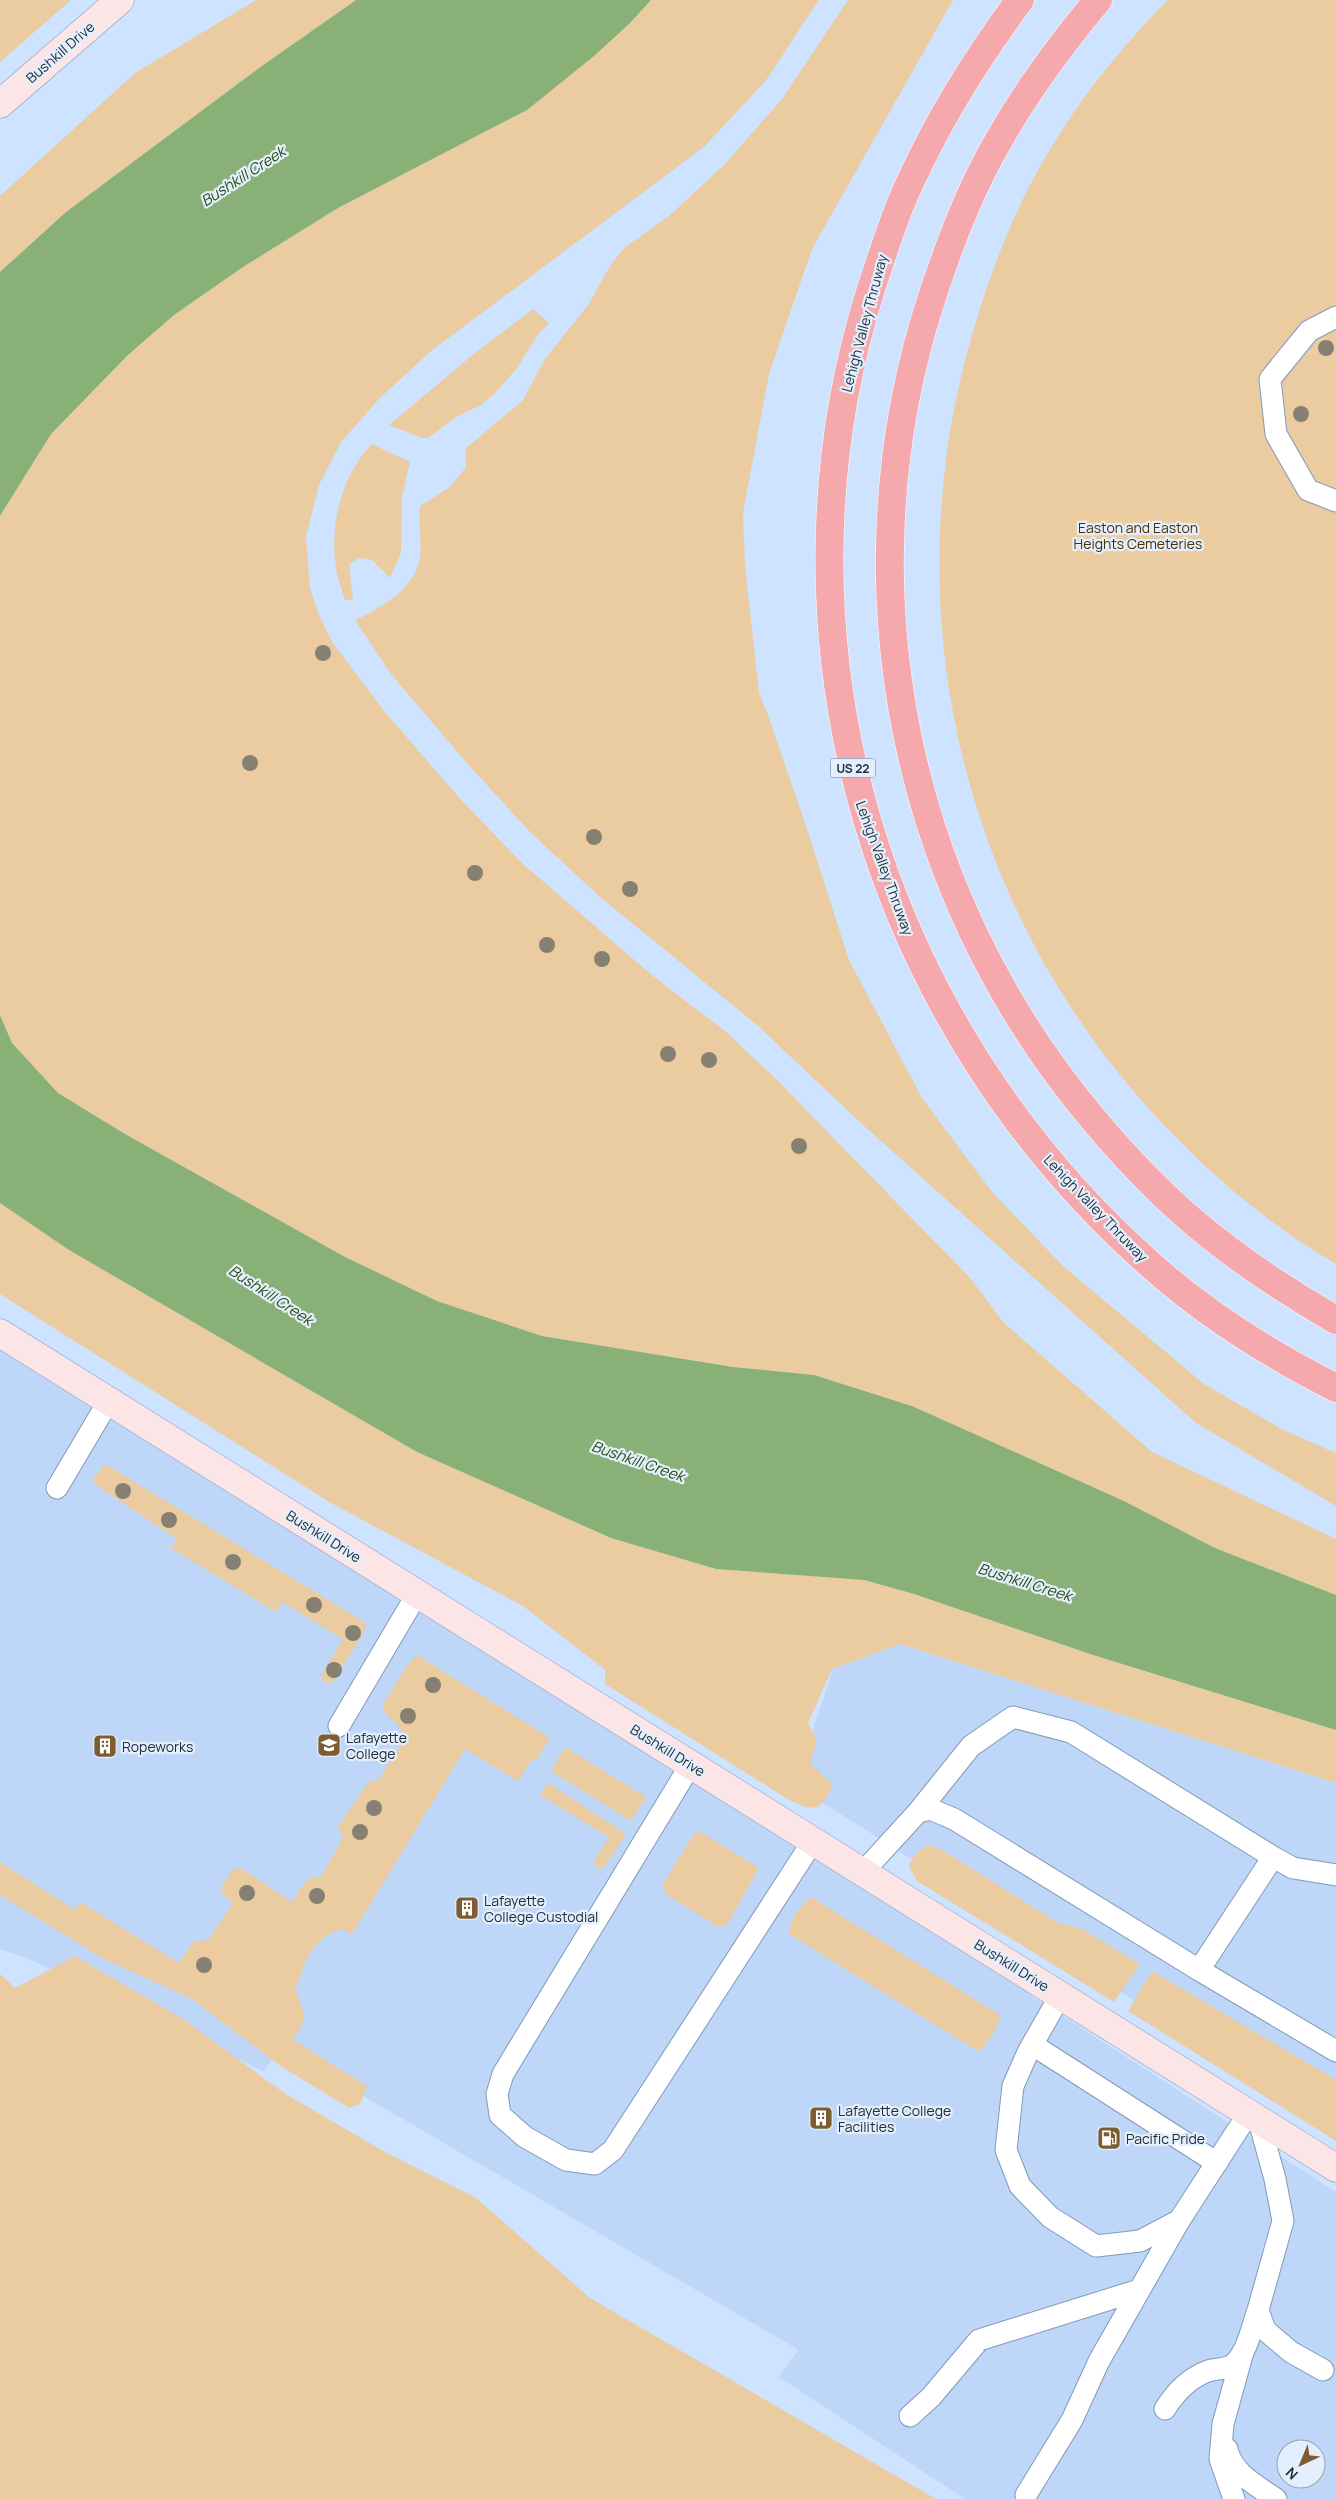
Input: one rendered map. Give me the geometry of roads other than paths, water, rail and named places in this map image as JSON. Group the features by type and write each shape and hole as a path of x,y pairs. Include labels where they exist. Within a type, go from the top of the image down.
{"highway":[{"name":"Lehigh Valley Thruway","path":"1020,0 983,50 946,109 912,177 884,248 862,317 845,386 835,454 830,523 830,591 834,657 843,724 859,795 902,922 929,981 968,1049 1030,1137 1084,1200 1154,1268 1248,1340 1336,1388"},
{"path":"1098,0 1033,84 999,139 967,202 920,334 905,398 899,434 891,525 890,590 893,651 902,713 936,842 958,899 992,970 1042,1053 1112,1141 1194,1222 1282,1288 1336,1320"}],"street":[{"name":"Bushkill Drive","path":"0,104 120,0"},
{"name":"Bushkill Drive","path":"0,1333 1336,2168"}],"lane":[{"path":"1336,317 1309,331 1270,379 1276,434 1308,490 1336,501"},
{"path":"57,1488 108,1402"},
{"path":"339,1726 417,1594"},
{"path":"863,1872 918,1812 971,1746 1014,1717 1071,1732 1293,1868 1336,1875"},
{"path":"691,1764 503,2074 497,2094 500,2115 525,2137 566,2160 595,2164 613,2150 812,1842"},
{"path":"918,1812 930,1809 954,1819 1199,1970 1336,2051"},
{"path":"1199,1970 1273,1857"},
{"path":"1060,1996 1033,2044 1013,2086 1006,2150 1020,2186 1050,2217 1096,2246 1140,2241 1178,2221"},
{"path":"1033,2044 1217,2163"},
{"path":"1026,2495 1072,2420 1099,2361 1178,2221 1217,2163 1254,2117"},
{"path":"1234,2499 1220,2459 1222,2424 1243,2352 1258,2310 1283,2221 1275,2179 1254,2117"},
{"path":"910,2416 931,2397 979,2340 1139,2290"},
{"path":"1258,2310 1265,2330 1291,2352 1323,2370"},
{"path":"1165,2410 1174,2395 1188,2382 1206,2372 1232,2366 1243,2352"},
{"path":"1222,2424 1230,2459 1238,2471 1276,2499"}],"water":[{"name":"Bushkill Creek","path":"356,0 651,0 630,23 594,56 527,110 338,208 243,267 174,315 128,355 51,434 0,516 0,272 66,212 259,68"},
{"name":"Bushkill Creek","path":"0,1015 12,1043 58,1093 125,1134 345,1257 437,1301 542,1336 733,1367 814,1375 912,1406 1124,1501 1215,1548 1336,1595 1336,1730 1093,1655 914,1594 864,1580 716,1569 611,1538 417,1452 69,1250 0,1203"}],"place":[{"name":"Lafayette College","path":"329,1745"},
{"name":"Ropeworks","path":"105,1746"},
{"name":"Lafayette College Custodial","path":"467,1908"},
{"name":"Lafayette College Facilities","path":"821,2118"},
{"name":"Pacific Pride","path":"1109,2138"}],"park label":[{"name":"Easton and Easton Heights Cemeteries","path":"1138,536"}]}
